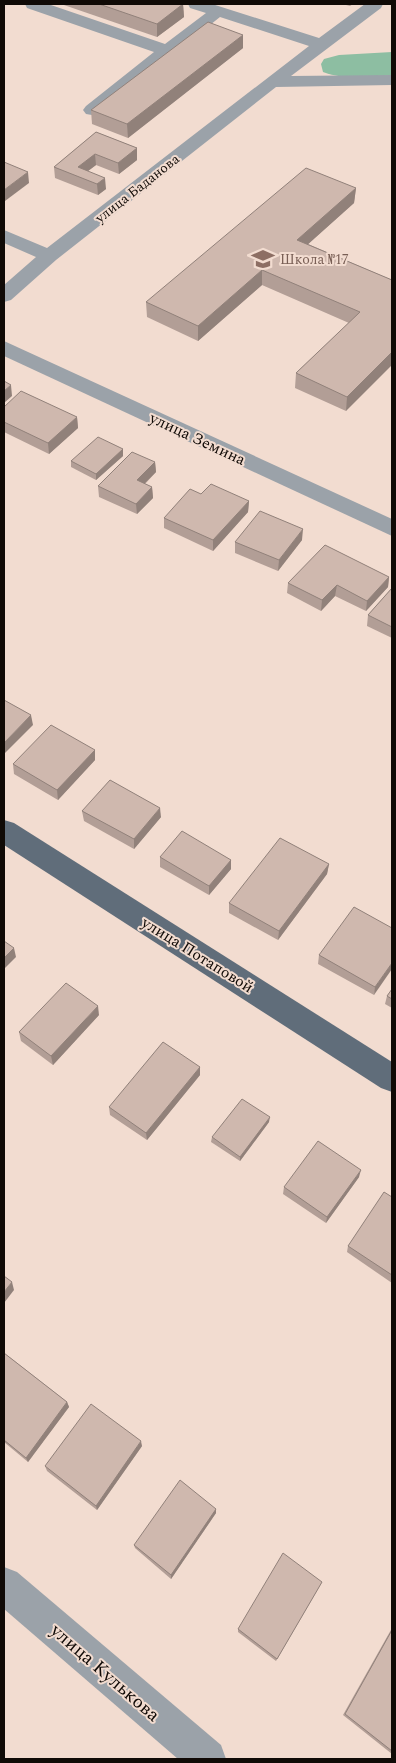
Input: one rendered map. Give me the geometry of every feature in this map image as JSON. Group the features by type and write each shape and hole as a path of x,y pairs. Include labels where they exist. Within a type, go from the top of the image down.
{"main road":[{"name":"улица Потаповой","path":"4,830 392,1078"}],"street":[{"path":"33,4 167,51"},
{"path":"196,4 320,44"},
{"name":"улица Баданова","path":"4,296 49,256 320,44 375,4"},
{"path":"92,110 218,11"},
{"path":"272,82 392,80"},
{"path":"4,236 49,256"},
{"name":"улица Земина","path":"4,348 392,528"},
{"name":"улица Кулькова","path":"4,1585 208,1759"}],"green space":[{"path":"392,52 392,75 348,77 331,75 323,72 321,64 324,59 339,55"}],"building":[{"path":"99,4 183,4 157,24"},
{"path":"208,22 243,35 127,124 91,110"},
{"path":"96,132 137,148 118,163 95,154 78,167 105,178 97,184 54,167"},
{"path":"4,162 28,172 4,190"},
{"path":"306,168 356,188 297,240 392,280 392,352 347,397 296,373 360,312 262,270 198,326 146,302"},
{"path":"4,381 11,385 4,391"},
{"path":"21,391 77,417 48,443 4,422 4,407"},
{"path":"98,437 123,449 96,474 71,461"},
{"path":"132,452 155,462 137,480 152,487 136,504 98,486"},
{"path":"211,484 249,501 213,540 164,518 190,489 201,494"},
{"path":"260,511 303,529 279,560 235,542"},
{"path":"325,545 389,577 367,601 337,585 322,600 288,583"},
{"path":"392,588 392,627 368,615"},
{"path":"4,700 31,715 4,743"},
{"path":"51,725 95,750 57,790 13,764"},
{"path":"110,780 160,808 134,839 82,811"},
{"path":"182,831 231,860 209,886 160,857"},
{"path":"280,838 329,864 279,931 229,903"},
{"path":"354,907 392,928 392,963 375,987 319,955"},
{"path":"4,941 14,948 4,958"},
{"path":"66,983 98,1006 51,1056 19,1032"},
{"path":"392,989 392,999 387,996"},
{"path":"163,1042 200,1067 146,1133 109,1107"},
{"path":"242,1099 270,1117 240,1157 212,1137"},
{"path":"318,1141 361,1170 327,1217 284,1187"},
{"path":"384,1192 392,1197 392,1275 348,1246"},
{"path":"4,1276 12,1282 4,1292"},
{"path":"4,1353 67,1402 26,1458 4,1440"},
{"path":"91,1404 141,1441 96,1506 45,1466"},
{"path":"180,1480 216,1509 171,1575 134,1545"},
{"path":"283,1553 322,1582 277,1659 238,1629"},
{"path":"392,1630 392,1751 345,1714"}],"place":[{"name":"Школа №17","path":"263,259"}]}
